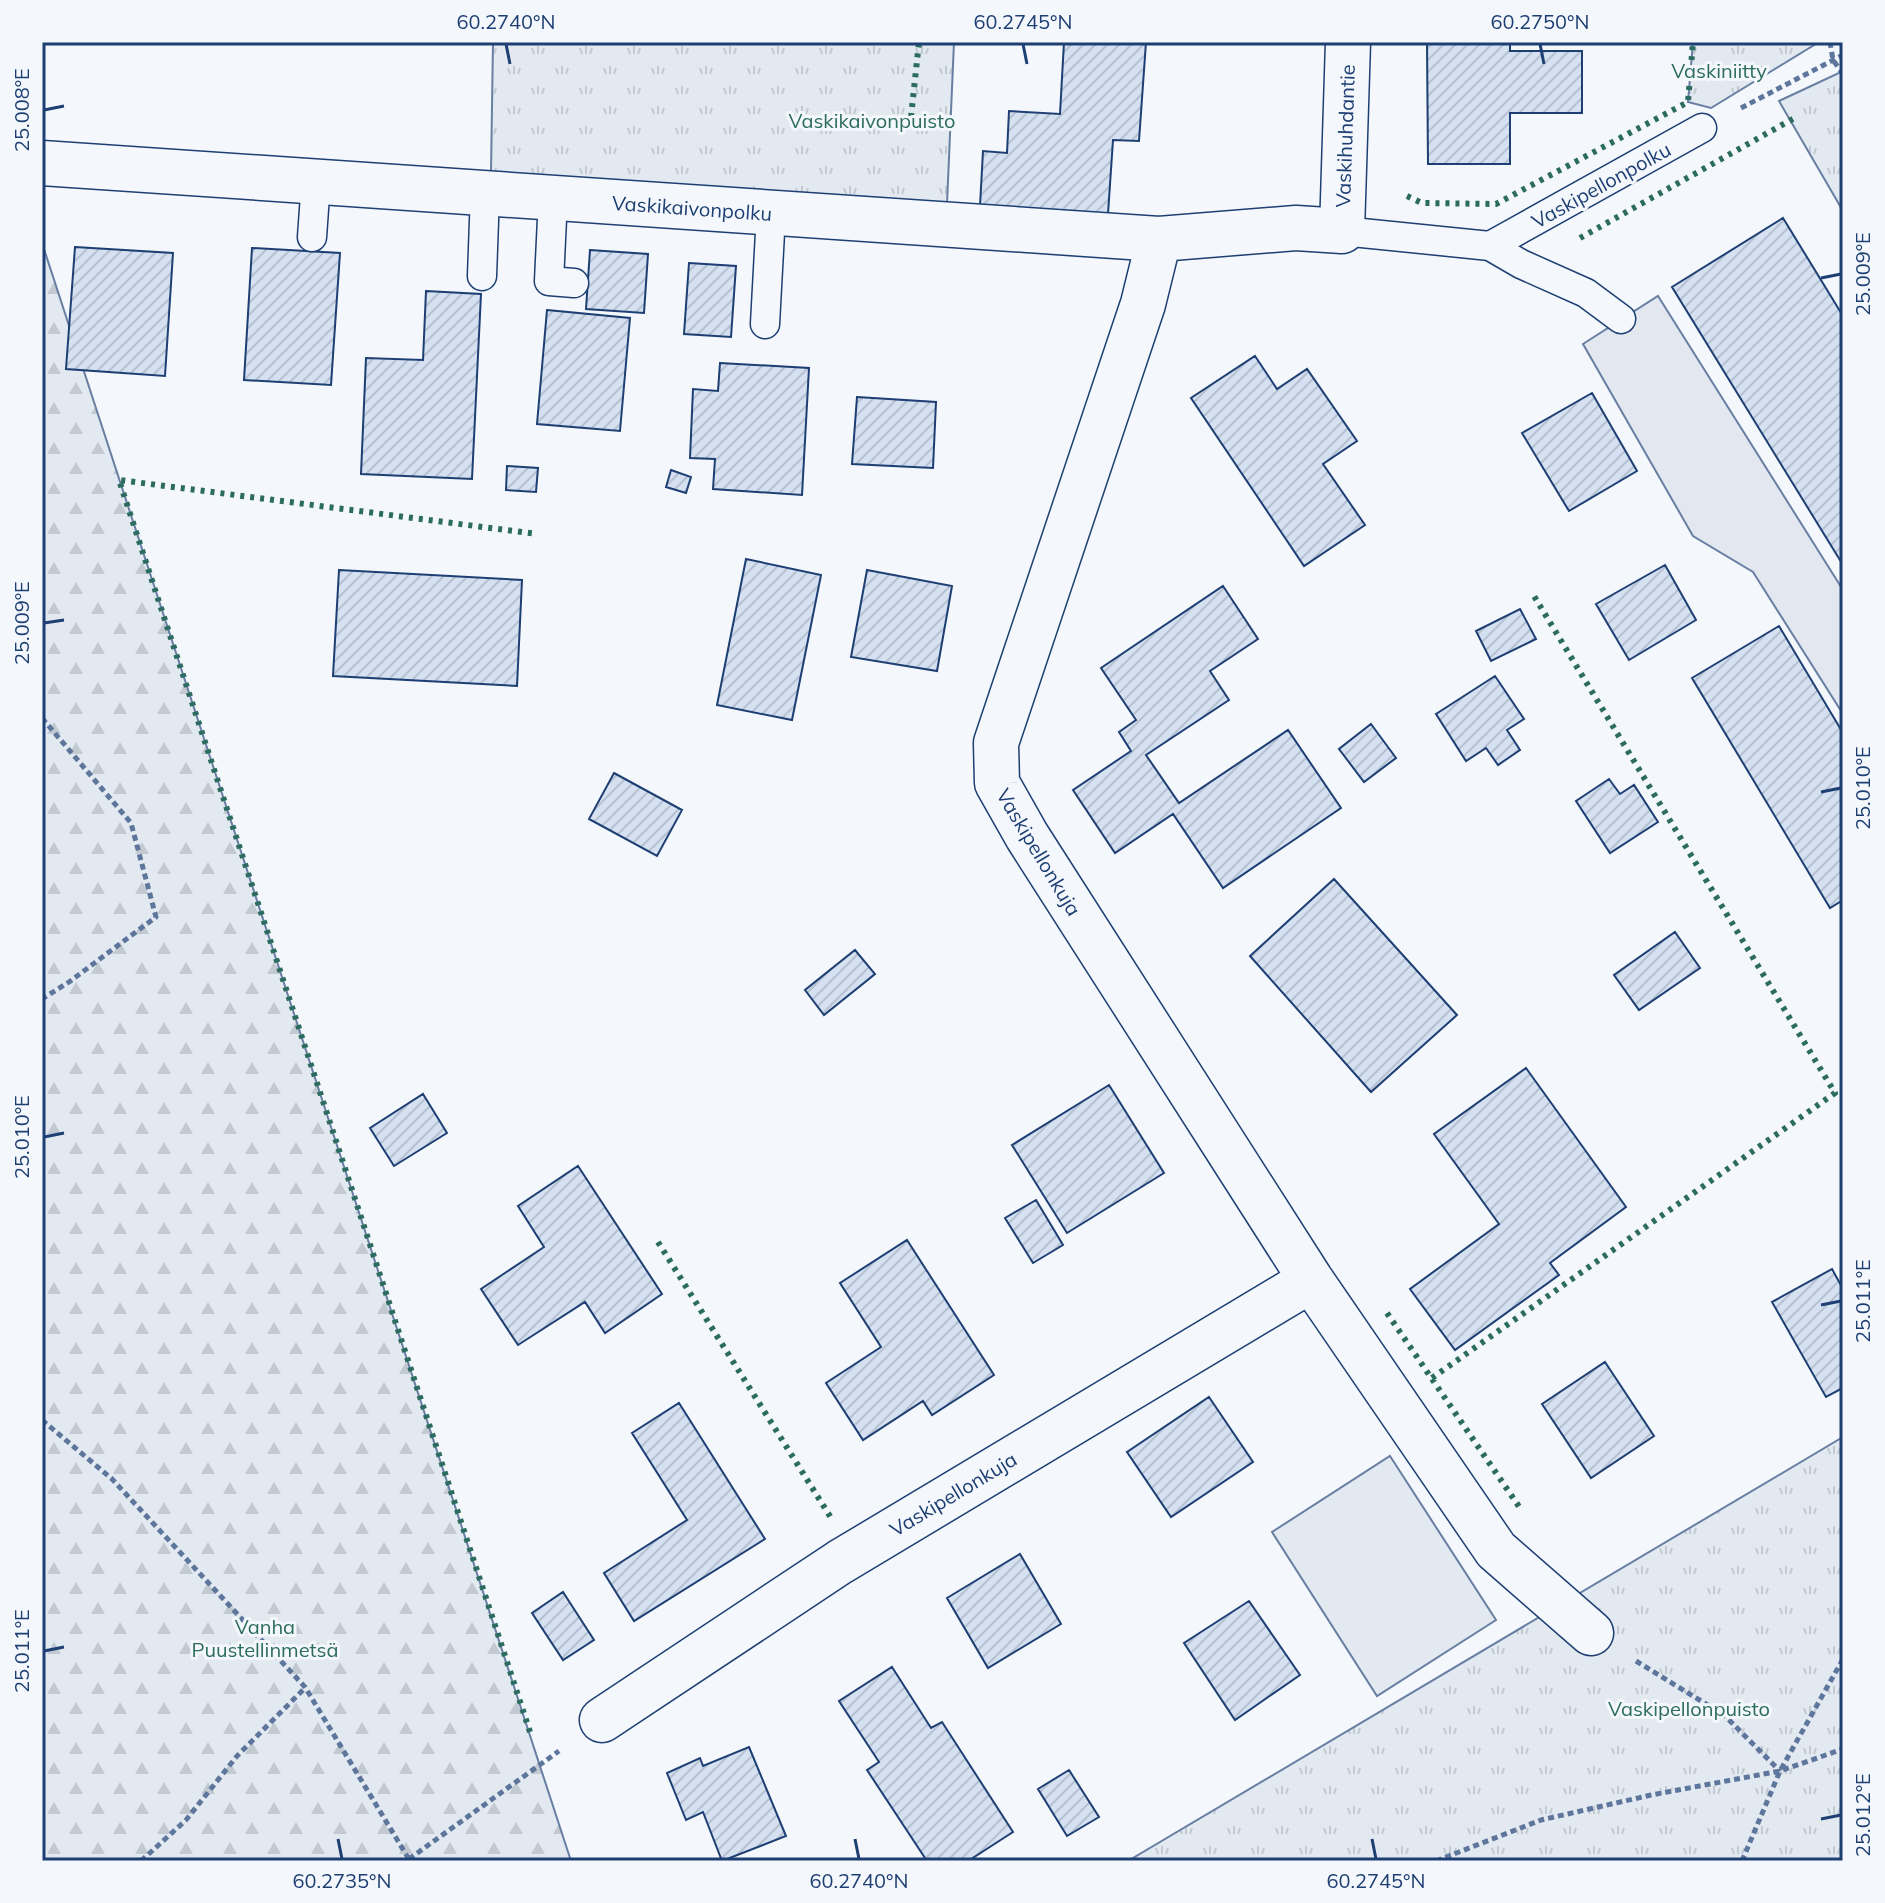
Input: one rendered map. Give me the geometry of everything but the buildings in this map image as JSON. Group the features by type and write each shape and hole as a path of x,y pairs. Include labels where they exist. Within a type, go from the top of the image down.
{"street":[{"name":"Vaskihuhdantie","path":"1342,231 1348,42"},
{"name":"Vaskikaivonpolku","path":"42,163 1159,239 1296,228 1342,231"},
{"name":"Vaskipellonkuja","path":"1159,239 1143,304 996,743 997,783 1027,836 1311,1280 1496,1550 1591,1633"},
{"name":"Vaskipellonkuja","path":"602,1720 840,1562 1311,1280"}],"lane":[{"name":"Vaskipellonpolku","path":"1490,246 1702,128"},
{"path":"312,237 316,181"},
{"path":"482,276 485,193"},
{"path":"553,198 549,281 574,283"},
{"path":"765,324 771,214"},
{"path":"1342,231 1490,246 1521,264 1586,293 1621,319"}],"path":[{"path":"1830,42 1833,60 1843,74"},
{"path":"1702,128 1843,55"},
{"path":"42,718 131,823 156,917 42,999"},
{"path":"42,1420 112,1479 305,1687 409,1860 602,1720"},
{"path":"1591,1633 1724,1715 1780,1771"},
{"path":"1742,1861 1780,1771 1843,1659"},
{"path":"141,1861 186,1820 237,1756 305,1687"},
{"path":"1436,1861 1541,1820 1780,1771 1843,1749"}],"green space":[{"name":"Vaskikaivonpuisto","path":"493,42 954,42 947,204 491,172"},
{"name":"Vaskiniitty","path":"1693,42 1819,42 1711,108 1688,102"},
{"path":"1843,71 1843,211 1779,101"},
{"name":"Vanha Puustellinmetsä","path":"42,243 571,1861 42,1861"},
{"name":"Vaskipellonpuisto","path":"1843,1437 1843,1861 1128,1861"},
{"path":"1390,1456 1496,1620 1377,1696 1272,1532"}],"shaded area":[{"path":"1658,296 1843,590 1843,714 1753,572 1693,536 1583,344"}],"hedge":[{"path":"911,117 919,42"},
{"path":"1407,196 1422,203 1496,204 1688,102 1693,42"},
{"path":"1580,238 1798,116"},
{"path":"530,1732 119,480 537,534"},
{"path":"1432,1378 1835,1093 1534,596"},
{"path":"658,1242 833,1521"},
{"path":"1387,1313 1522,1511"}]}
